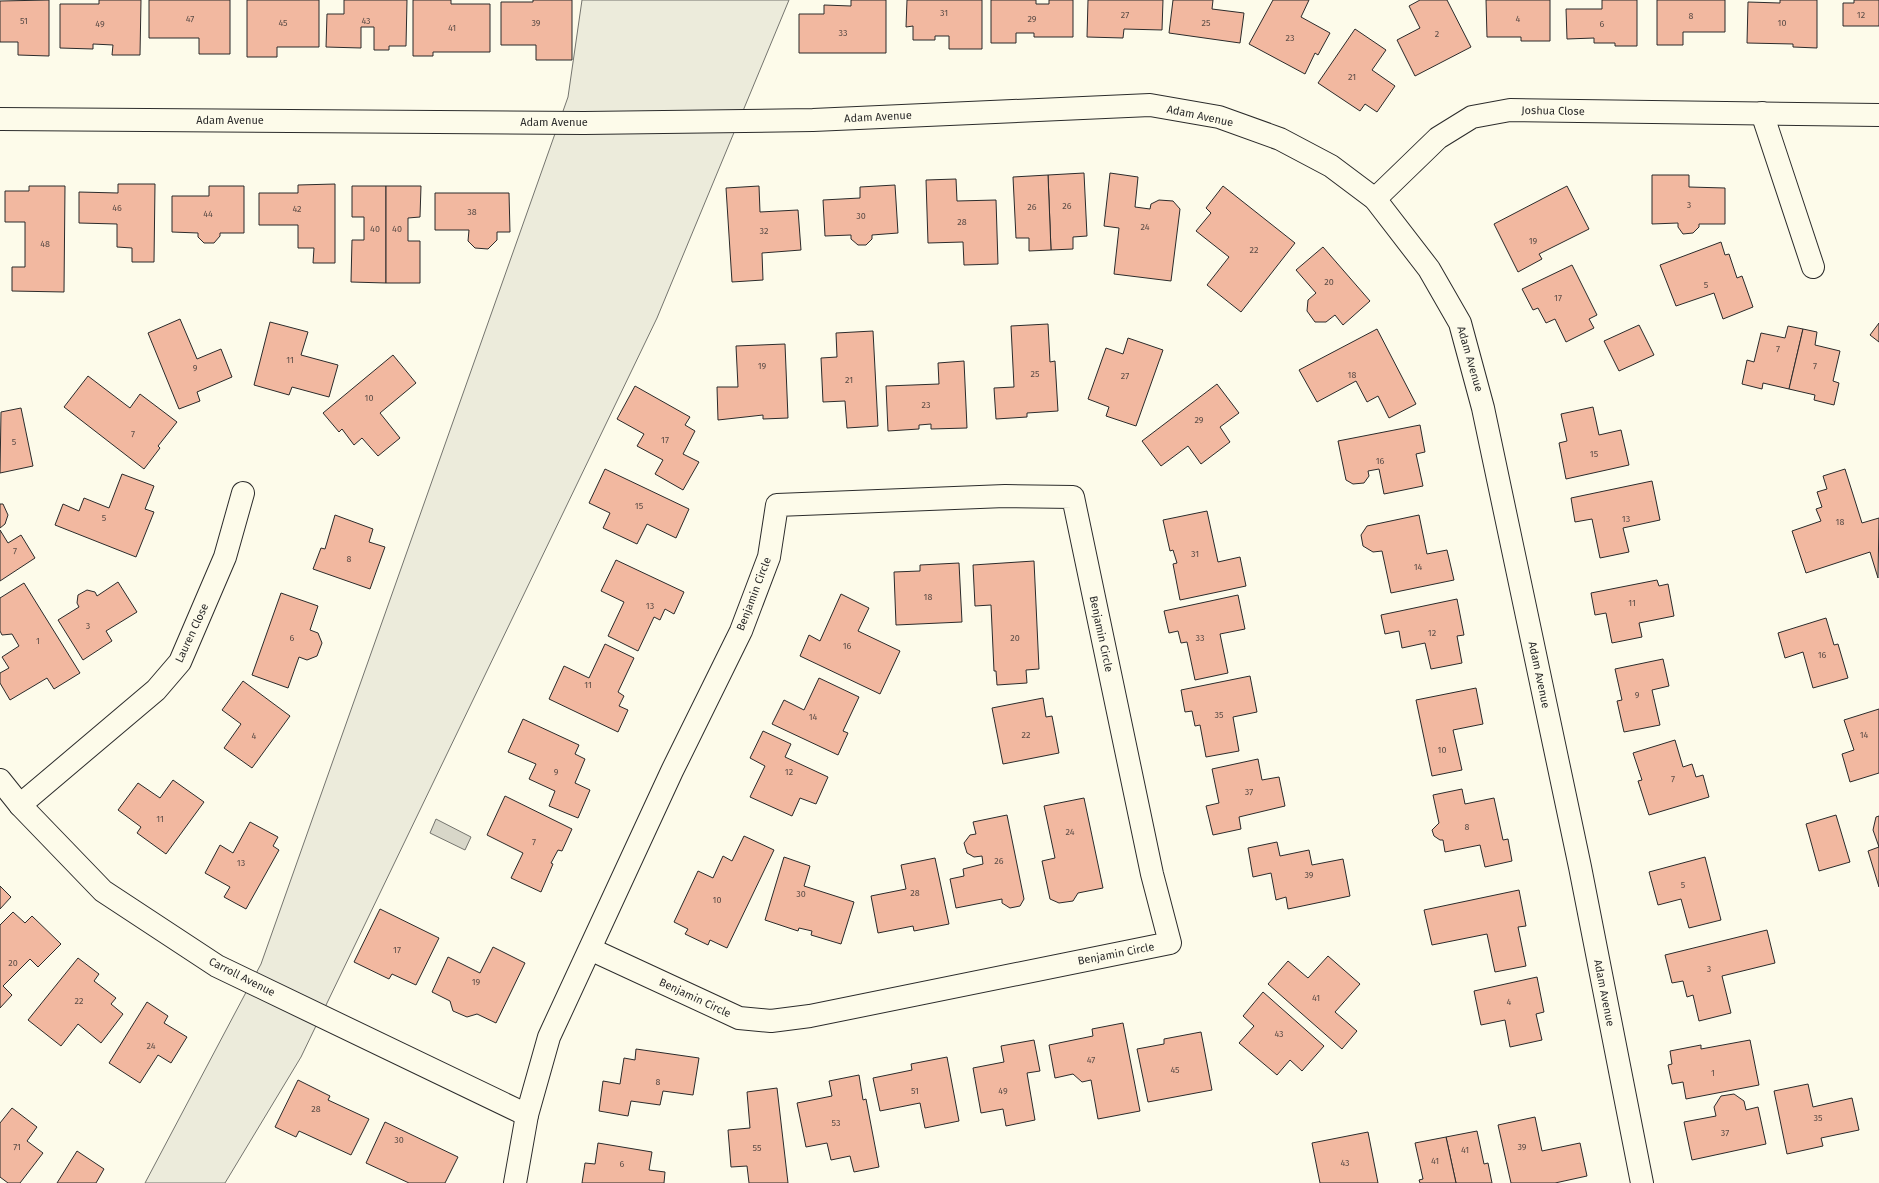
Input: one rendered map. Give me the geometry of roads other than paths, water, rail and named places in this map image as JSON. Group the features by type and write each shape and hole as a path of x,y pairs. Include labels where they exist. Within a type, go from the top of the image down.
{"street":[{"name":"Adam Avenue","path":"0,119 584,123 782,121 1150,105 1219,118 1280,139 1331,166 1375,199 1429,269 1460,323 1483,408 1580,867 1642,1183"},
{"name":"Joshua Close","path":"1375,199 1438,138 1472,117 1510,110 1879,115"},
{"path":"1762,113 1813,267"},
{"name":"Lauren Close","path":"20,805 156,690 180,662 225,556 243,493"},
{"name":"Benjamin Circle","path":"515,1183 526,1115 549,1037 672,771 741,631 769,557 777,505 1005,496 1073,497 1152,874 1170,942 810,1016 771,1021 739,1018 590,949"},
{"name":"Carroll Avenue","path":"0,780 20,805 103,891 217,966 526,1115"}]}
